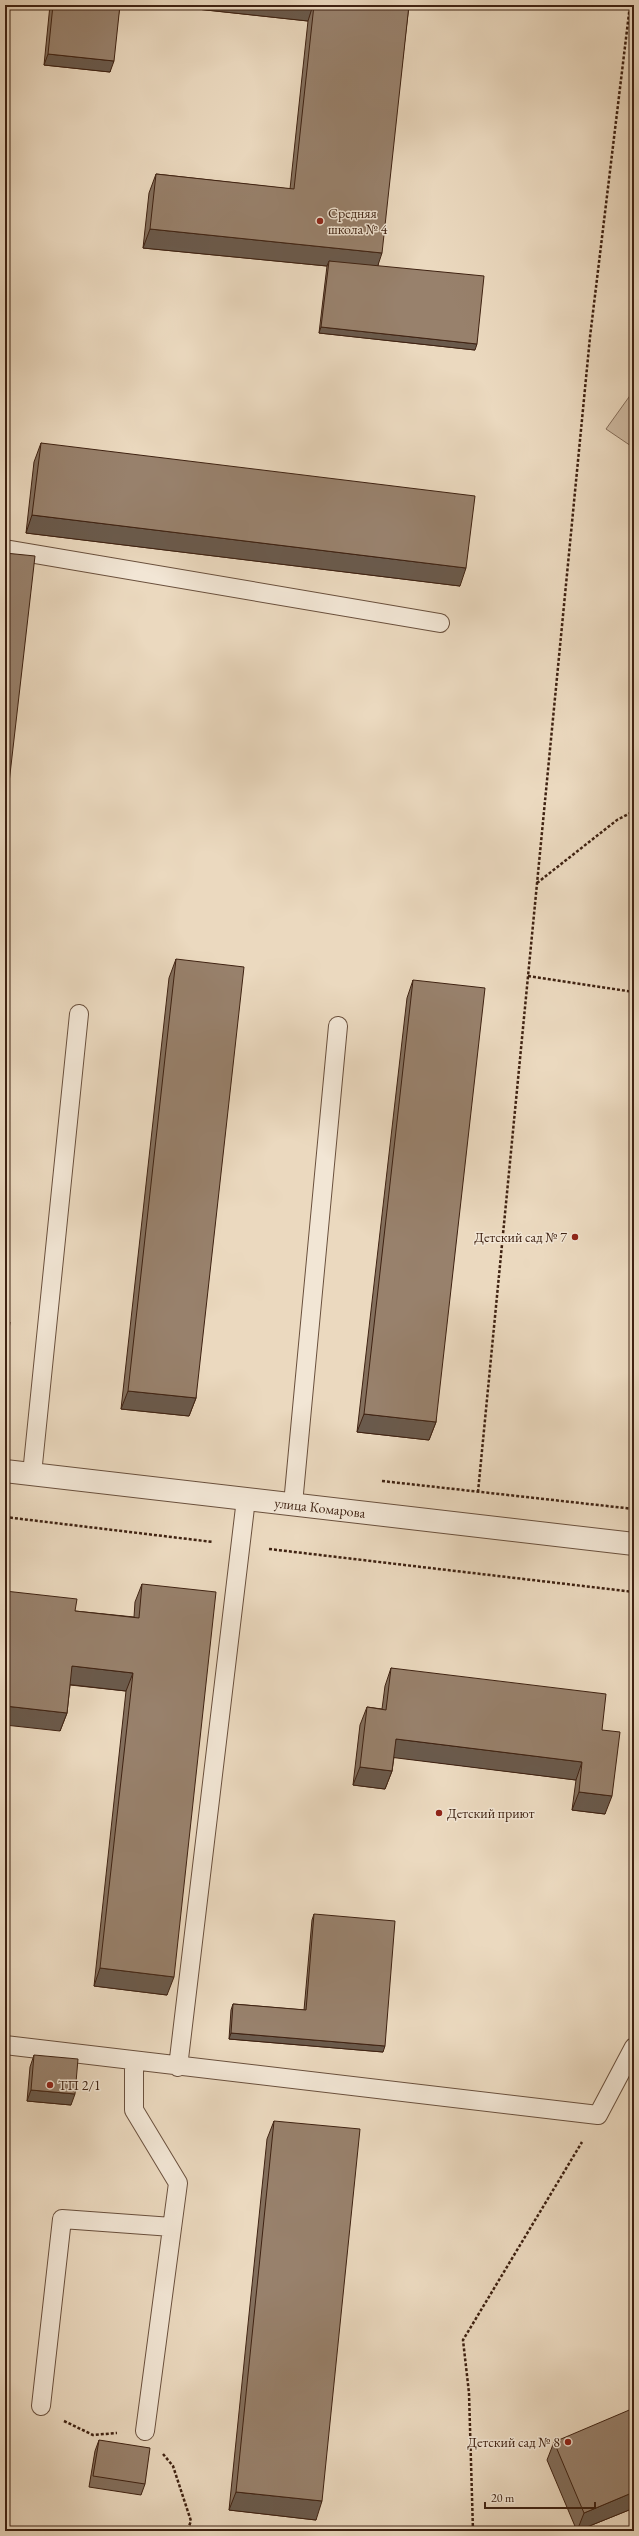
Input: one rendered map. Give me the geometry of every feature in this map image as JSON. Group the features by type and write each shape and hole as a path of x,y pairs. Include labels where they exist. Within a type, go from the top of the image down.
{"street":[{"name":"улица Комарова","path":"5,1471 634,1544"}],"lane":[{"path":"5,549 440,623"},
{"path":"32,1474 79,1014"},
{"path":"293,1504 338,1026"},
{"path":"178,2067 246,1499"},
{"path":"5,2045 178,2067 598,2115 634,2047"},
{"path":"134,2061 134,2110 178,2183 145,2431"},
{"path":"42,2406 62,2219 172,2227"}],"path":[{"path":"478,1492 590,337 630,5"},
{"path":"536,884 617,820 634,811"},
{"path":"527,976 634,992"},
{"path":"5,1517 634,1592"},
{"path":"473,2531 469,2393 463,2340 598,2115"},
{"path":"42,2406 66,2422 93,2435 145,2431 172,2466 191,2521 187,2531"},
{"path":"5,2528 27,2531"}],"shaded area":[{"path":"634,390 634,448 606,429"}],"building":[{"path":"53,5 120,5 114,61 48,54"},
{"path":"314,5 409,5 382,253 150,229 156,174 294,189"},
{"path":"329,261 484,276 477,344 321,327"},
{"path":"41,443 475,496 466,568 32,515"},
{"path":"5,553 35,556 5,818"},
{"path":"176,959 244,967 196,1398 128,1391"},
{"path":"413,980 485,988 436,1422 364,1414"},
{"path":"5,1321 10,1322 5,1362"},
{"path":"142,1584 216,1592 174,1977 100,1968 133,1673 72,1666 67,1713 5,1706 5,1591 77,1599 75,1611 139,1618"},
{"path":"391,1668 606,1694 602,1730 620,1732 612,1796 579,1792 582,1762 396,1739 392,1771 360,1767 367,1707 386,1710"},
{"path":"314,1914 395,1921 385,2046 231,2033 233,2004 306,2010"},
{"name":"ТП 2/1","path":"34,2055 78,2059 75,2094 31,2090"},
{"path":"274,2121 360,2129 322,2501 236,2492"},
{"path":"634,2408 634,2492 584,2513 554,2442"},
{"path":"99,2440 150,2448 145,2484 93,2476"}],"place":[{"name":"Средняя школа № 4","path":"320,221"},
{"name":"Детский сад № 7","path":"575,1237"},
{"name":"Детский приют","path":"439,1813"},
{"name":"ТП 2/1","path":"50,2085"},
{"name":"Детский сад № 8","path":"568,2442"}]}
